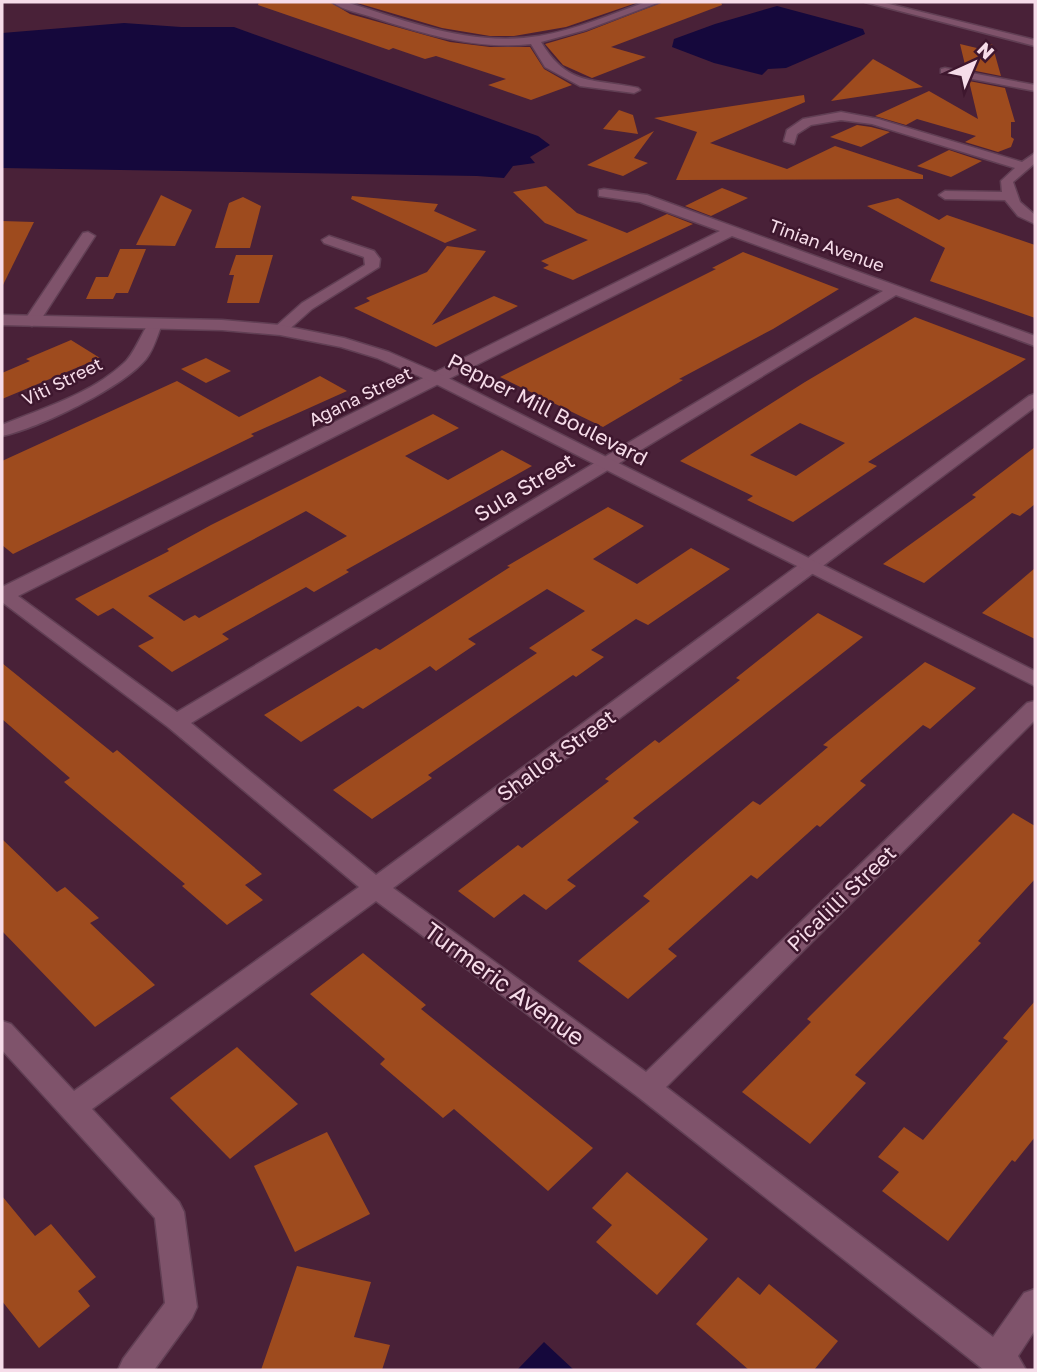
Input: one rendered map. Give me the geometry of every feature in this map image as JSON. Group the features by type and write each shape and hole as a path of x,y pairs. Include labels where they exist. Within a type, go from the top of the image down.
{"street":[{"path":"337,2 429,31 478,41 534,40 570,32 655,2"},
{"path":"870,2 1035,43"},
{"path":"911,2 1035,32"},
{"path":"534,40 550,65 584,84 634,90"},
{"path":"945,71 1035,89"},
{"path":"790,141 791,133 807,122 841,116 874,121 1022,166"},
{"path":"1035,158 1007,181 1008,196 1022,214 1035,220"},
{"name":"Tinian Avenue","path":"604,193 642,198 1035,341"},
{"path":"946,195 1008,196"},
{"name":"Agana Street","path":"3,594 732,231"},
{"path":"32,321 88,236"},
{"path":"280,330 307,306 372,267 373,259 369,254 329,240"},
{"name":"Sula Street","path":"176,722 896,289"},
{"name":"Pepper Mill Boulevard","path":"2,320 280,330 357,347 438,379 1035,679"},
{"name":"Viti Street","path":"2,430 92,392 124,371 142,354 154,324"},
{"name":"Shallot Street","path":"73,1107 376,888 1035,399"},
{"name":"Turmeric Avenue","path":"3,594 176,722 376,888 648,1088 1003,1365"},
{"name":"Picalilli Street","path":"648,1088 1035,708"},
{"path":"2,1032 169,1212 181,1307 134,1370"},
{"path":"1003,1365 1035,1304"}],"shaded area":[{"path":"777,6 863,29 865,34 786,68 768,69 762,75 714,63 672,47 674,39"},
{"path":"124,23 234,27 538,136 550,145 530,157 535,163 513,166 504,178 2,168 2,33"},
{"path":"544,1342 574,1370 517,1370"}],"building":[{"path":"259,2 330,2 350,14 450,42 490,47 530,47 544,69 572,85 531,100 488,85 506,79 436,56 425,59 393,48 389,50 258,5"},
{"path":"354,2 639,2 566,27 514,36 490,36 442,28"},
{"path":"663,2 721,2 722,5 611,47 646,57 592,78 563,65 545,44 586,32"},
{"path":"960,44 981,49 992,44 1001,76 966,69"},
{"path":"873,59 923,87 831,101"},
{"path":"969,81 1005,88 1015,122 1011,122 1011,137 1014,139 1011,147 998,152 965,142 976,136 917,119 906,125 875,116 929,91 978,119"},
{"path":"804,95 805,102 710,143 787,169 835,146 923,175 923,179 676,180 697,132 654,118"},
{"path":"619,110 633,115 638,134 603,129"},
{"path":"857,125 890,132 861,147 830,137"},
{"path":"654,131 634,158 648,163 623,176 587,165"},
{"path":"949,150 982,161 951,177 917,166"},
{"path":"546,186 577,213 627,233 667,214 693,224 573,280 543,268 549,265 541,261 588,240 545,223 513,192"},
{"path":"722,188 748,198 711,216 685,206"},
{"path":"161,195 192,210 175,246 136,245"},
{"path":"352,196 438,204 434,211 477,230 445,243 351,199"},
{"path":"243,197 261,206 250,248 215,248 229,203"},
{"path":"898,198 939,220 947,215 1035,245 1035,318 930,281 945,248 867,206"},
{"path":"2,221 34,222 2,287"},
{"path":"447,246 486,251 432,325 494,296 518,306 436,347 354,308 370,301 366,298 427,272"},
{"path":"120,249 146,249 128,293 116,293 113,299 86,299 96,277 108,277"},
{"path":"743,252 839,289 773,329 679,379 683,380 603,427 500,377 716,269 712,268"},
{"path":"236,255 273,255 259,303 227,303 234,275 229,275"},
{"path":"915,317 1026,359 868,462 877,466 793,522 747,500 753,496 680,461","holes":["800,423 845,443 796,476 750,455"]},
{"path":"71,340 100,358 2,399 2,373 30,361 26,359"},
{"path":"206,358 231,371 206,383 181,369"},
{"path":"320,376 347,391 251,434 254,436 13,554 2,545 2,461 177,381 239,417"},
{"path":"433,414 459,428 405,456 448,480 502,450 532,466 346,570 349,572 314,592 306,587 222,634 229,639 172,672 138,646 154,638 113,608 98,616 75,599 169,551 167,549","holes":["306,511 347,536 199,618 195,615 184,621 148,596"]},
{"path":"1035,447 1035,504 1020,516 1012,513 924,583 883,564 976,497 972,495"},
{"path":"608,507 644,526 593,559 637,584 691,548 730,569 648,625 636,619 591,650 604,657 576,677 573,675 428,775 432,778 372,819 333,790 537,653 529,648 585,611 547,589 468,639 476,644 436,671 430,666 363,709 358,706 301,742 264,715 376,648 380,650 510,567 507,566"},
{"path":"1035,568 1035,639 982,613"},
{"path":"818,613 863,637 633,818 639,822 567,880 576,886 546,910 524,894 494,918 458,891 518,845 522,848 609,781 605,779 655,740 659,743 740,680 736,678"},
{"path":"925,662 976,688 930,729 923,725 860,781 866,785 820,827 817,825 757,879 751,875 668,949 677,956 628,999 578,961 650,901 643,896 703,844 753,801 760,805 828,747 823,745"},
{"path":"2,663 113,753 117,750 262,874 245,885 263,900 227,925 182,886 185,884 64,782 70,778 2,719"},
{"path":"1013,813 1035,826 1035,879 978,941 981,943 855,1075 866,1083 810,1144 742,1092 811,1022 807,1019"},
{"path":"2,839 57,892 65,887 99,918 90,923 155,985 95,1027 2,931"},
{"path":"363,953 426,1005 421,1009 593,1148 548,1191 454,1109 443,1118 380,1064 385,1059 310,994"},
{"path":"1035,1001 1035,1137 1015,1162 1012,1160 948,1241 882,1191 899,1172 878,1157 904,1127 923,1140 1008,1041 1003,1038"},
{"path":"237,1047 298,1104 230,1159 170,1098"},
{"path":"327,1132 370,1214 295,1252 254,1166"},
{"path":"627,1172 708,1239 657,1295 596,1242 612,1225 592,1208"},
{"path":"2,1196 35,1236 51,1224 96,1277 78,1291 90,1306 39,1348 2,1301"},
{"path":"297,1266 371,1282 354,1337 390,1345 382,1370 261,1370"},
{"path":"738,1277 760,1295 769,1284 838,1341 814,1370 749,1370 696,1324"}]}
